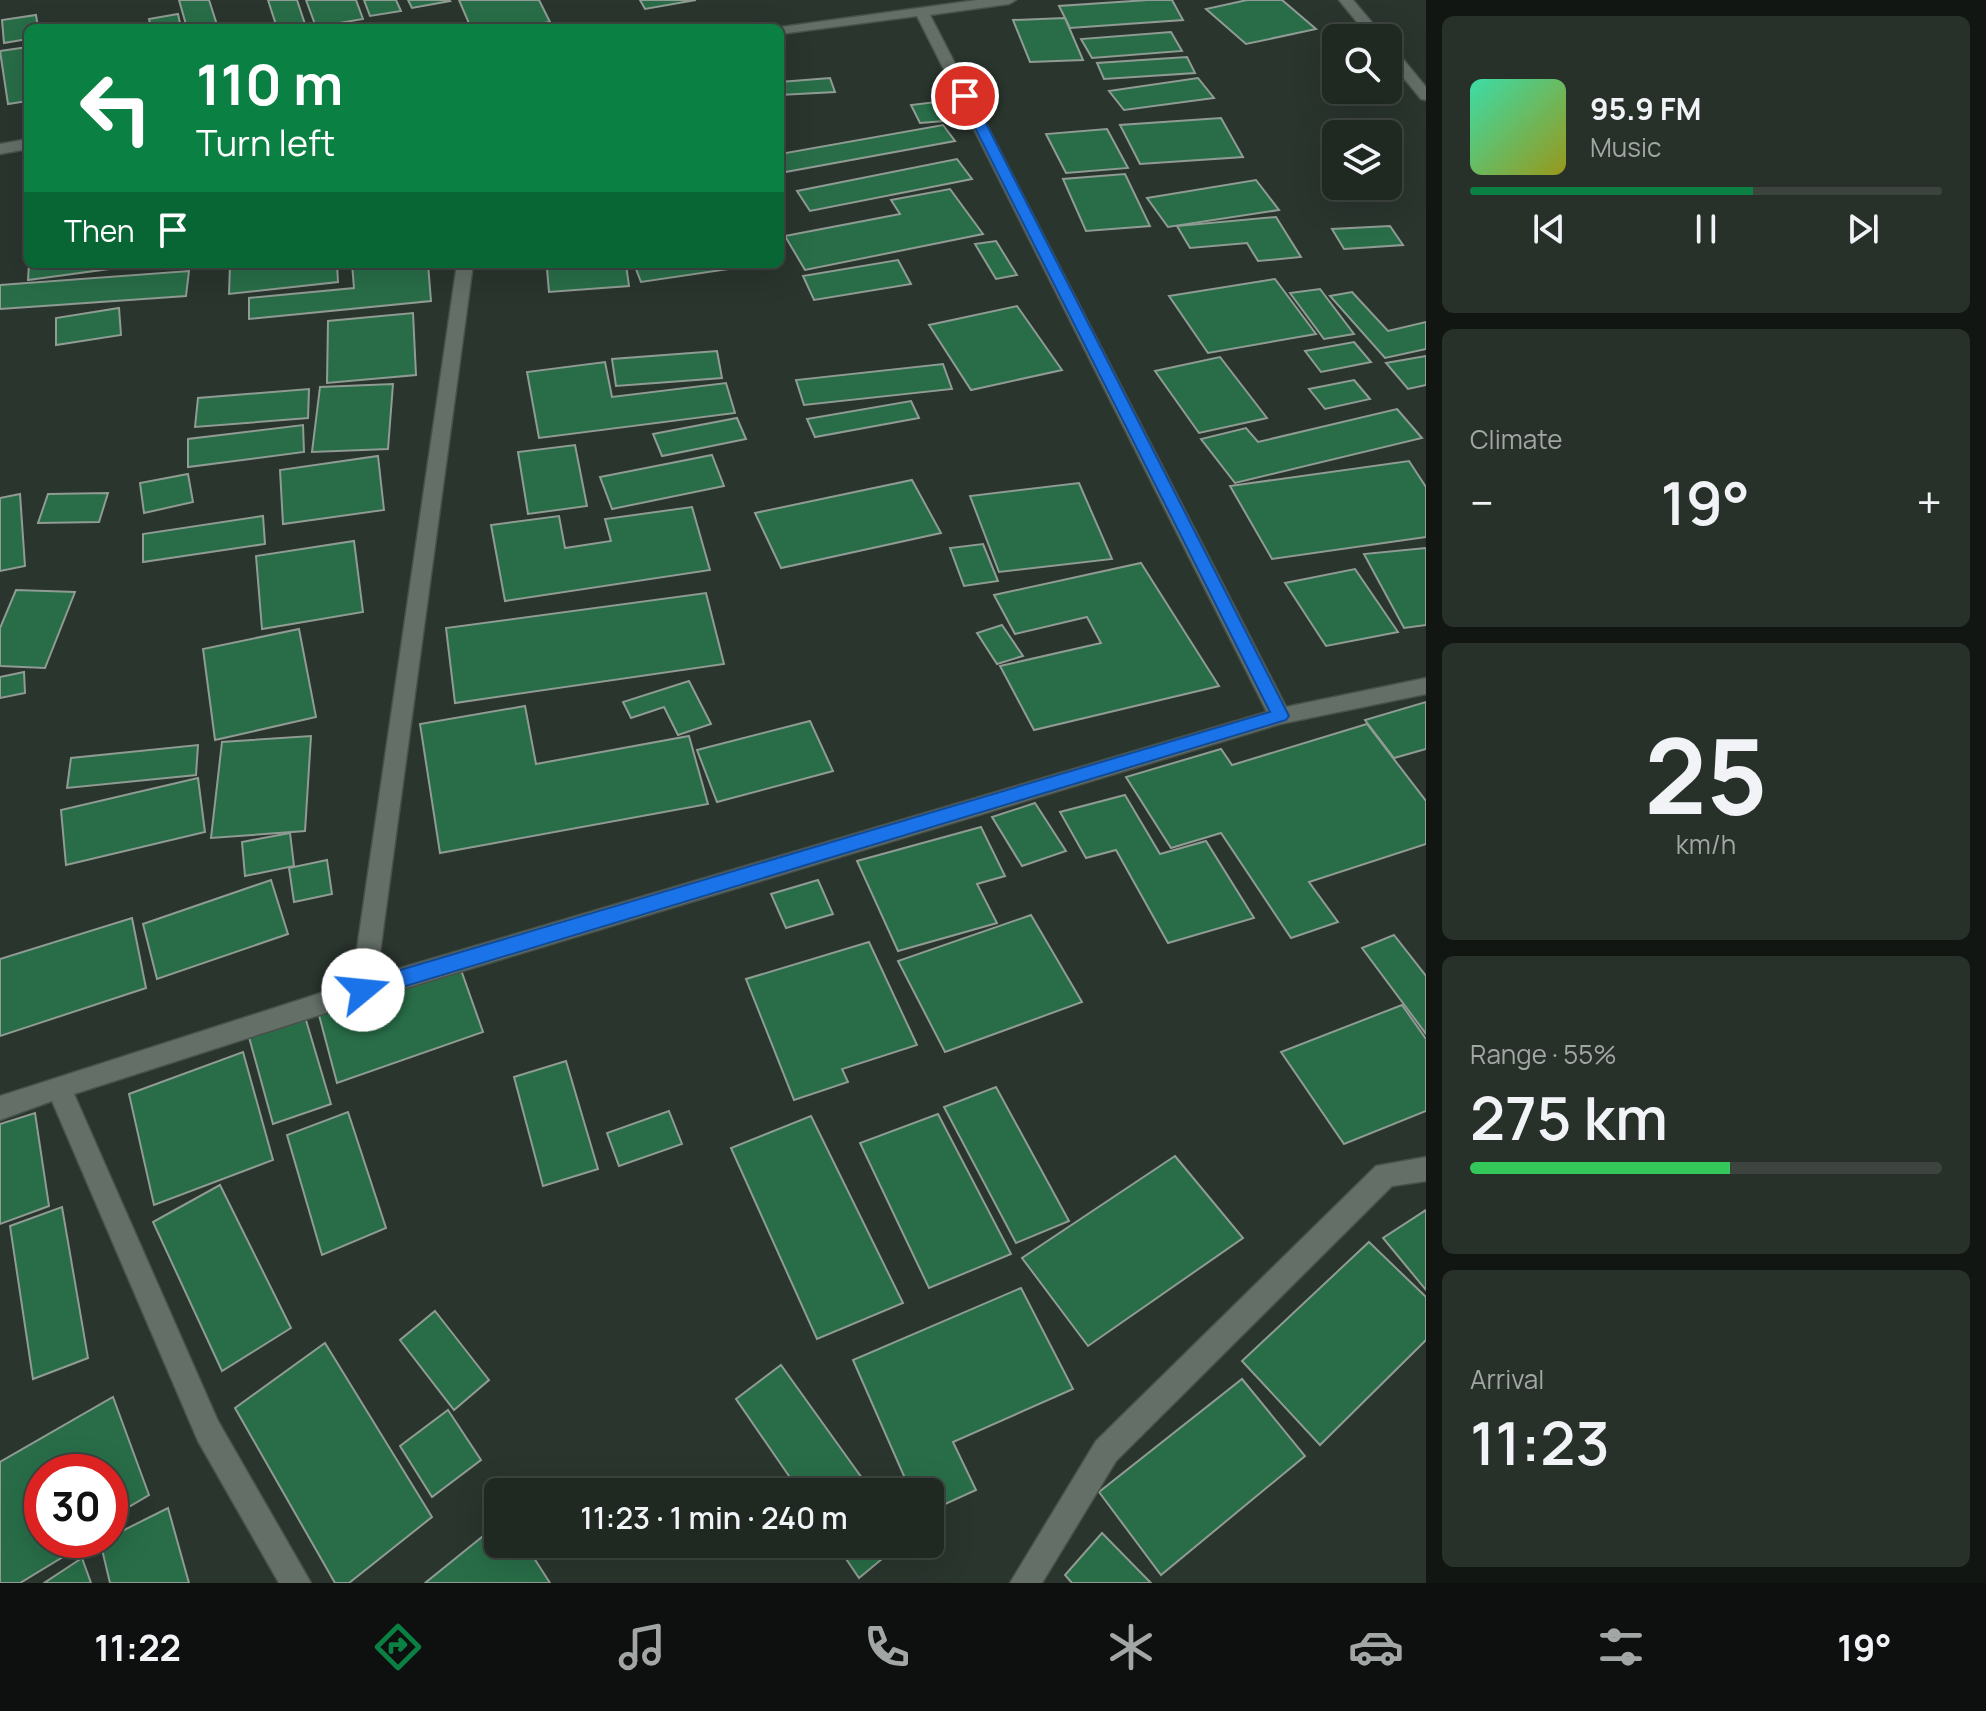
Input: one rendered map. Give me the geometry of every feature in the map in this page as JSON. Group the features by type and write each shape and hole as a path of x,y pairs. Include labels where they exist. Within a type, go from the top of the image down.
{"street":[{"path":"784,29 1009,0"},
{"path":"1346,0 1366,24"},
{"path":"922,12 1280,716"},
{"path":"1402,67 1426,96"},
{"path":"1,151 24,145"},
{"path":"363,990 464,268"},
{"path":"0,1108 363,990 1280,716 1426,686"},
{"path":"59,1087 208,1431 296,1583"},
{"path":"1025,1583 1106,1451 1385,1175 1426,1169"}],"building":[{"path":"179,0 209,0 217,24 186,24"},
{"path":"268,0 297,0 305,24 276,24"},
{"path":"306,0 356,0 363,19 334,24 315,24"},
{"path":"364,0 396,0 401,11 370,16"},
{"path":"408,0 449,0 450,1 412,8"},
{"path":"459,0 539,0 550,22 537,24 469,24"},
{"path":"640,0 696,0 645,9"},
{"path":"1172,0 1183,20 1070,28 1059,6"},
{"path":"1247,0 1282,0 1316,29 1246,44 1206,9"},
{"path":"178,14 180,24 150,24 149,19"},
{"path":"36,15 37,24 24,24 24,40 4,43 2,20"},
{"path":"1065,18 1083,60 1030,62 1013,20"},
{"path":"1171,32 1182,51 1092,58 1081,39"},
{"path":"24,48 24,102 8,104 0,51"},
{"path":"1187,57 1195,73 1104,79 1097,63"},
{"path":"830,78 835,92 784,95 784,82"},
{"path":"1198,78 1214,98 1124,110 1109,91"},
{"path":"936,102 944,121 920,123 911,105"},
{"path":"1221,118 1243,157 1140,164 1120,125"},
{"path":"943,125 955,141 784,172 784,153"},
{"path":"1107,129 1128,168 1066,173 1046,134"},
{"path":"957,159 972,179 810,211 797,191"},
{"path":"1125,174 1150,226 1086,231 1063,179"},
{"path":"1256,180 1279,210 1168,227 1147,198"},
{"path":"950,189 983,234 805,270 785,236 900,214 891,200"},
{"path":"1276,217 1301,257 1258,261 1247,243 1190,248 1177,226"},
{"path":"1390,226 1403,245 1344,249 1332,229"},
{"path":"996,241 1017,275 996,279 975,244"},
{"path":"898,260 911,284 814,300 803,276"},
{"path":"29,268 116,268 28,280"},
{"path":"230,268 337,268 338,282 229,294"},
{"path":"352,268 428,268 431,301 249,319 249,298 354,288"},
{"path":"627,268 629,286 549,292 547,269"},
{"path":"636,268 736,268 641,282"},
{"path":"189,271 186,296 0,309 0,285"},
{"path":"1275,279 1316,334 1208,353 1169,296"},
{"path":"1320,289 1354,334 1324,339 1290,293"},
{"path":"1352,292 1388,331 1426,322 1426,349 1385,358 1330,296"},
{"path":"1017,306 1062,370 971,390 929,325"},
{"path":"119,308 121,335 56,345 56,318"},
{"path":"413,313 416,375 327,383 328,321"},
{"path":"1354,342 1371,362 1321,372 1305,351"},
{"path":"717,351 722,378 616,386 612,359"},
{"path":"1426,356 1426,385 1408,389 1386,363"},
{"path":"1220,357 1267,418 1199,433 1155,371"},
{"path":"605,362 612,397 726,383 735,413 539,438 527,372"},
{"path":"943,364 952,389 804,405 796,380"},
{"path":"1354,380 1370,399 1325,409 1309,389"},
{"path":"393,384 388,449 312,452 320,387"},
{"path":"309,389 308,418 195,427 198,398"},
{"path":"911,401 919,418 815,437 807,419"},
{"path":"1397,409 1422,438 1235,483 1201,439 1246,428 1258,442"},
{"path":"737,418 746,439 662,456 653,434"},
{"path":"303,425 304,452 188,467 188,439"},
{"path":"575,445 587,506 528,514 518,452"},
{"path":"712,455 724,486 612,509 600,477"},
{"path":"378,456 384,510 283,524 280,470"},
{"path":"1409,461 1426,487 1426,537 1272,559 1230,486"},
{"path":"188,474 193,502 144,513 140,483"},
{"path":"912,480 941,533 781,568 755,513"},
{"path":"1079,483 1112,559 999,572 970,496"},
{"path":"108,493 99,522 38,523 48,494"},
{"path":"20,494 25,566 0,571 0,498"},
{"path":"692,507 710,570 505,601 491,525 559,516 565,548 611,541 605,519"},
{"path":"263,516 265,544 143,562 143,534"},
{"path":"354,541 363,612 262,629 256,556"},
{"path":"983,544 998,581 964,586 950,548"},
{"path":"1426,548 1426,625 1404,628 1364,554"},
{"path":"1141,563 1219,686 1034,730 1000,666 1101,643 1087,617 1015,634 994,595"},
{"path":"1355,569 1398,632 1326,646 1285,583"},
{"path":"16,590 75,592 45,668 0,666 0,628"},
{"path":"706,593 724,664 455,703 446,628"},
{"path":"1002,625 1023,656 997,664 977,633"},
{"path":"299,629 316,717 215,740 203,649"},
{"path":"24,672 25,693 0,698 0,677"},
{"path":"689,681 711,724 678,735 664,707 631,718 623,702"},
{"path":"1426,702 1426,749 1394,758 1365,720"},
{"path":"525,706 536,764 689,736 708,804 440,853 420,724"},
{"path":"810,721 833,771 717,802 697,750"},
{"path":"1367,724 1426,801 1426,844 1309,882 1338,922 1291,938 1221,833 1171,848 1126,777 1221,749 1232,765"},
{"path":"311,736 305,831 211,838 222,742"},
{"path":"198,745 196,775 67,788 71,758"},
{"path":"198,778 205,832 66,865 61,810"},
{"path":"1125,795 1160,854 1206,841 1254,918 1168,943 1116,850 1086,858 1060,812"},
{"path":"1035,803 1066,851 1022,866 992,817"},
{"path":"981,827 1005,876 977,884 997,923 898,951 857,861"},
{"path":"290,833 294,866 245,876 242,842"},
{"path":"327,860 332,894 294,902 289,868"},
{"path":"271,880 288,934 157,979 143,924"},
{"path":"818,880 833,914 786,928 771,894"},
{"path":"1031,915 1082,1002 945,1052 898,961"},
{"path":"132,918 146,988 0,1036 0,959"},
{"path":"1394,935 1426,976 1426,1034 1362,948"},
{"path":"869,942 917,1045 842,1069 848,1082 794,1100 746,979"},
{"path":"455,953 483,1032 337,1083 315,1000"},
{"path":"1402,1005 1426,1039 1426,1111 1344,1144 1281,1052"},
{"path":"303,1010 331,1104 273,1124 247,1030"},
{"path":"243,1052 273,1160 154,1205 129,1094"},
{"path":"566,1061 598,1169 543,1186 514,1077"},
{"path":"996,1087 1069,1221 1016,1243 944,1107"},
{"path":"669,1111 682,1144 619,1166 607,1133"},
{"path":"348,1112 386,1228 322,1255 287,1135"},
{"path":"35,1113 49,1206 0,1224 0,1124"},
{"path":"938,1114 1011,1254 929,1288 860,1143"},
{"path":"811,1116 903,1303 817,1339 731,1148"},
{"path":"1175,1156 1243,1238 1088,1346 1022,1258"},
{"path":"220,1185 291,1328 222,1371 153,1222"},
{"path":"62,1207 88,1358 33,1379 10,1226"},
{"path":"1426,1210 1426,1290 1383,1238"},
{"path":"1369,1242 1426,1297 1426,1340 1320,1445 1242,1361"},
{"path":"1021,1288 1073,1389 953,1442 976,1490 944,1505 944,1478 905,1478 853,1360"},
{"path":"435,1311 489,1380 454,1410 400,1340"},
{"path":"325,1343 432,1517 349,1583 335,1583 235,1408"},
{"path":"781,1365 862,1478 790,1478 736,1399"},
{"path":"1242,1379 1305,1456 1161,1575 1099,1492"},
{"path":"113,1397 149,1495 128,1507 128,1454 24,1454 24,1558 61,1558 20,1583 0,1583 0,1462"},
{"path":"448,1410 481,1460 432,1497 400,1446"},
{"path":"168,1508 189,1583 110,1583 104,1558 128,1558 128,1528"},
{"path":"1102,1533 1151,1583 1072,1583 1065,1575"},
{"path":"484,1535 484,1558 534,1558 550,1583 425,1583"},
{"path":"82,1558 91,1583 44,1583"},
{"path":"845,1558 883,1558 859,1578"}],"route":[{"path":"363,990 1280,716 965,96"}]}
